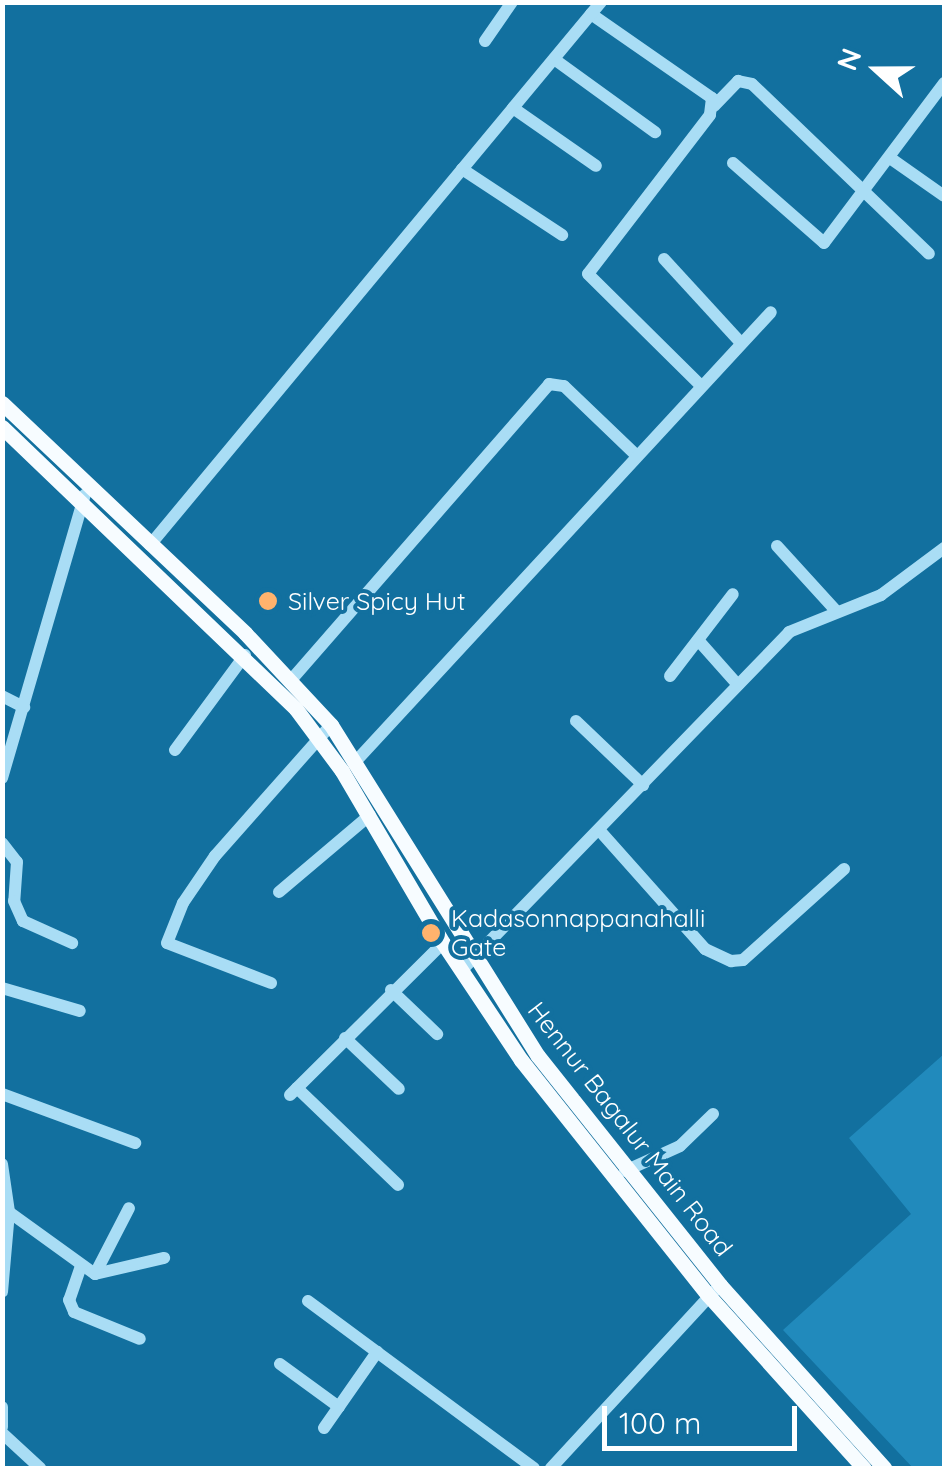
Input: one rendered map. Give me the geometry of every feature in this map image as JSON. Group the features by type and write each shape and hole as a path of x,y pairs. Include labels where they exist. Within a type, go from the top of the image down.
{"main road":[{"name":"Hennur Bagalur Main Road","path":"2,403 84,495 356,761 475,961 625,1171 714,1290 884,1468"},
{"name":"Hennur Bagalur Main Road","path":"2,427 150,545 292,679 460,971 544,1089 864,1468"}],"street":[{"path":"484,41 512,2"},
{"path":"150,545 601,2"},
{"path":"591,14 714,106"},
{"path":"554,59 656,132"},
{"path":"701,386 588,274 714,106 745,79 866,190 928,254"},
{"path":"733,162 824,243 944,83"},
{"path":"513,108 596,166"},
{"path":"890,158 944,196"},
{"path":"462,169 562,235"},
{"path":"664,259 740,344"},
{"path":"356,761 771,312"},
{"path":"292,679 549,384 564,386 637,456"},
{"path":"2,778 8,740 24,707 84,495"},
{"path":"777,546 837,612"},
{"path":"460,971 475,961 789,632 881,595 944,548"},
{"path":"670,676 733,594"},
{"path":"698,640 738,685"},
{"path":"174,750 245,655"},
{"path":"2,696 24,707"},
{"path":"576,721 643,785"},
{"path":"271,984 168,943 182,904 215,856 324,730"},
{"path":"279,892 370,815"},
{"path":"600,830 705,949 731,961 742,960 844,869"},
{"path":"2,843 17,862 14,902 23,921 72,943"},
{"path":"398,1186 294,1091 391,990 443,943"},
{"path":"2,988 80,1011"},
{"path":"391,990 437,1034"},
{"path":"344,1038 399,1089"},
{"path":"2,1094 136,1143"},
{"path":"625,1171 680,1146 713,1114"},
{"path":"2,1164 9,1212 2,1292"},
{"path":"95,1274 130,1208"},
{"path":"9,1212 95,1274 164,1258"},
{"path":"81,1266 69,1300 74,1312 140,1338"},
{"path":"551,1468 714,1290"},
{"path":"308,1301 534,1468"},
{"path":"324,1428 377,1352"},
{"path":"280,1364 339,1408"},
{"path":"2,1407 2,1430 40,1468"}],"shaded area":[{"path":"944,1054 944,1468 913,1468 783,1330 911,1214 849,1138"}],"place":[{"name":"Silver Spicy Hut","path":"268,601"},
{"name":"Kadasonnappanahalli Gate","path":"431,933"}]}
